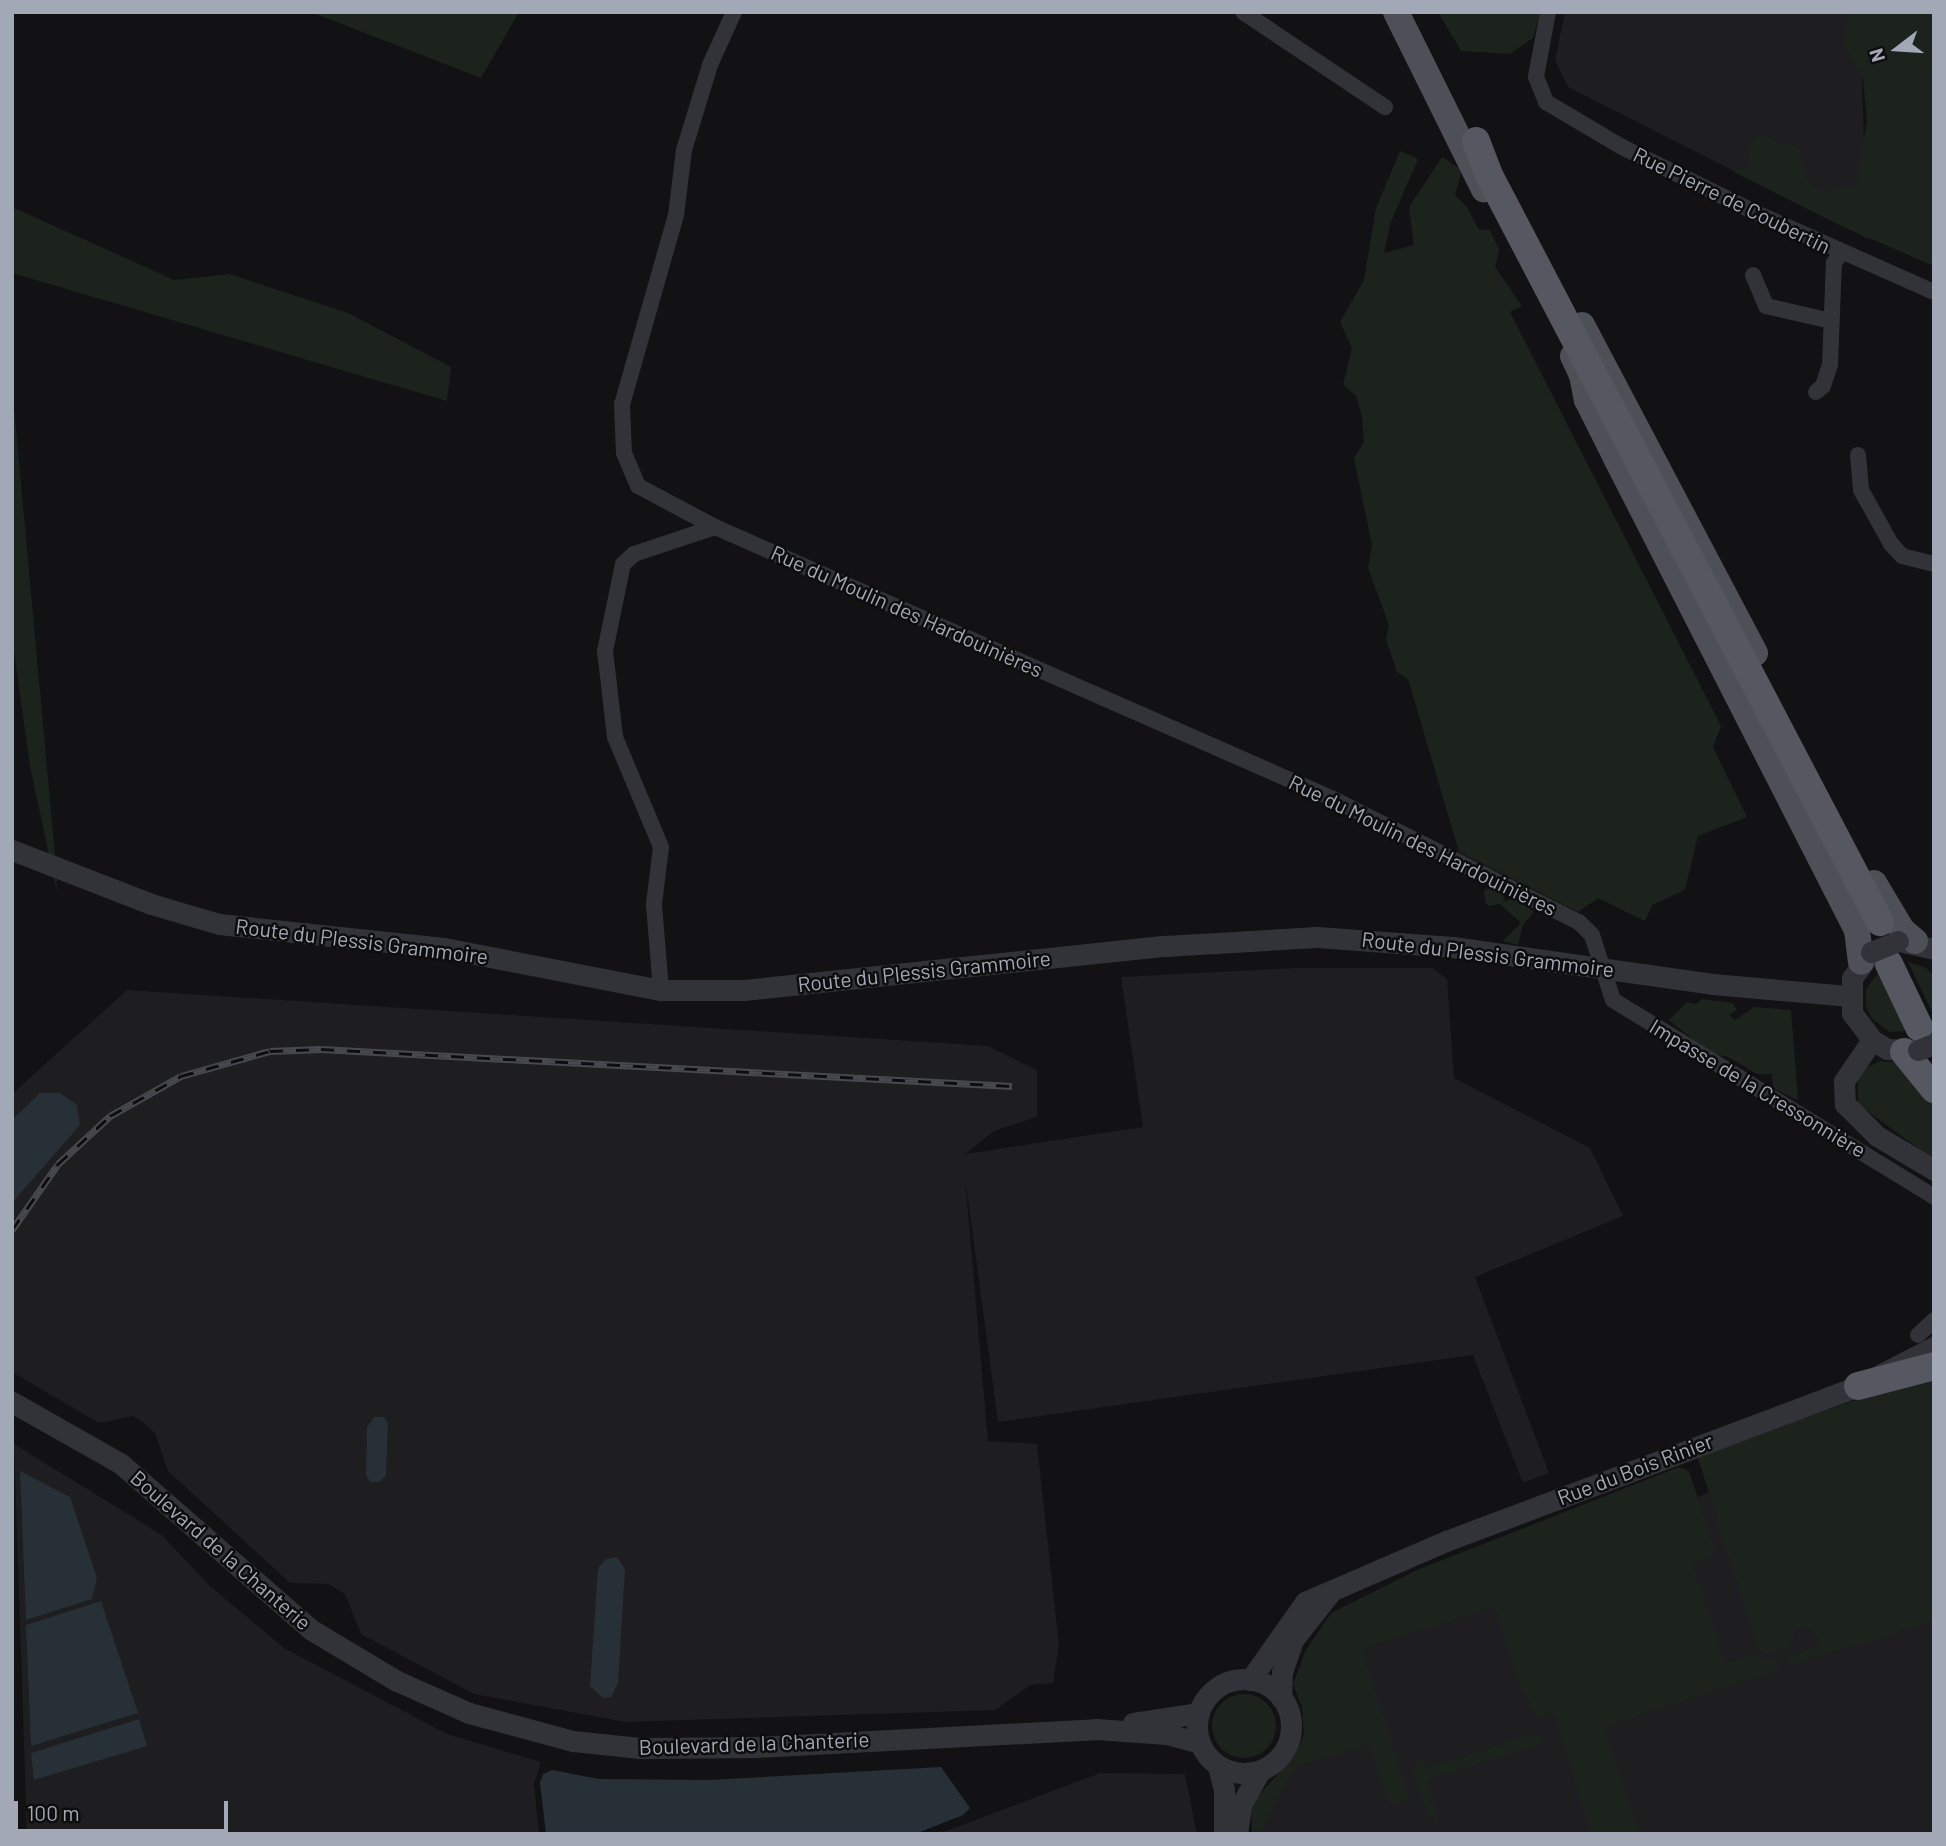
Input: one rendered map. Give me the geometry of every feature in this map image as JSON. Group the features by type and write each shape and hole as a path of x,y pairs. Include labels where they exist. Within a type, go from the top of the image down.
{"highway":[{"path":"1476,141 1490,177 1891,946 1924,1044 1934,1089"},
{"path":"1582,374 1891,946"},
{"path":"1858,1385 1934,1366"}],"main road":[{"path":"1396,12 1582,374 1587,400 1616,460 1857,930 1891,946"},
{"path":"1407,12 1476,141 1616,385 1887,908 1891,946"}],"street":[{"name":"Rue du Moulin des Hardouinières","path":"734,12 710,65 684,150 676,215 622,404 620,430 638,486 715,527 1331,798 1579,922 1592,935 1600,966"},
{"path":"1243,12 1385,107"},
{"name":"Rue Pierre de Coubertin","path":"1548,12 1537,90 1559,111 1622,147 1841,253 1934,292"},
{"name":"Rue Pierre de Coubertin","path":"1816,392 1823,386 1830,365 1834,263 1841,253"},
{"path":"1753,275 1766,306 1830,321"},
{"path":"1857,456 1861,490 1891,544 1902,556 1934,564"},
{"path":"662,990 654,904 661,847 615,737 605,651 623,564 634,554 715,527"},
{"name":"Route du Plessis Grammoire","path":"12,850 151,904 219,924 444,947 662,990 744,990 1283,938 1453,947 1712,984 1850,996"},
{"path":"1891,946 1850,996 1852,1013 1872,1040 1924,1044"},
{"name":"Impasse de la Cressonnière","path":"1600,966 1613,1000 1934,1197"},
{"path":"1872,1040 1843,1081 1845,1104 1877,1136 1934,1170"},
{"path":"1926,1341 1934,1320"},
{"name":"Rue du Bois Rinier","path":"1250,1680 1305,1602 1687,1447 1858,1385 1926,1341"},
{"name":"Boulevard de la Chanterie","path":"12,1402 120,1463 310,1629 397,1681 469,1713 573,1741 640,1748 756,1747 1096,1729 1199,1713"},
{"name":"Rue du Bois Rinier","path":"1281,1698 1282,1672 1293,1640 1334,1588"},
{"path":"1218,1766 1231,1772 1260,1771 1273,1764 1289,1740 1289,1718 1281,1698 1250,1680 1224,1684 1213,1691 1199,1713 1200,1743 1218,1766 1224,1790 1224,1834"},
{"name":"Boulevard de la Chanterie","path":"1096,1729 1167,1734 1200,1743"},
{"path":"1237,1834 1241,1805 1260,1771"}],"shaded area":[{"path":"311,12 519,12 481,78"},
{"path":"1438,12 1540,12 1533,38 1510,54 1461,51"},
{"path":"1565,12 1859,12 1868,239 1568,87 1555,60"},
{"path":"1848,12 1934,12 1934,266 1839,225 1734,172 1750,166 1747,149 1760,135 1799,148 1807,180 1821,191 1856,187 1867,120 1863,79 1844,45"},
{"path":"1400,151 1418,159 1390,224 1384,253 1414,245 1409,207 1442,157 1462,170 1455,195 1467,207 1479,230 1490,230 1499,250 1495,267 1522,306 1510,312 1721,726 1713,747 1747,817 1698,836 1685,890 1652,905 1645,921 1598,898 1578,912 1459,852 1408,679 1397,672 1386,640 1389,625 1368,568 1372,545 1354,458 1364,442 1362,417 1356,396 1343,385 1352,348 1340,322 1364,280 1376,208"},
{"path":"12,207 174,280 229,274 348,313 451,367 447,401 12,273"},
{"path":"12,385 57,893 30,766 12,638"},
{"path":"1496,885 1505,893 1503,902 1516,897 1534,912 1523,925 1518,945 1503,941 1521,923 1500,904 1488,906 1485,901 1484,891"},
{"path":"1908,962 1927,968 1934,977 1933,1014"},
{"path":"1297,968 1433,968 1447,979 1454,1078 1590,1148 1623,1216 1475,1277 1549,1473 1523,1483 1473,1355 998,1422 965,1177 988,1441 1037,1444 1059,1645 1053,1683 1030,1685 995,1710 625,1722 474,1694 361,1634 345,1594 328,1584 290,1583 168,1471 155,1433 145,1424 133,1416 99,1423 12,1372 12,1094 127,990 988,1046 1037,1070 1037,1117 994,1131 965,1154 1143,1127 1121,977"},
{"path":"1880,970 1909,1031 1890,1032 1872,1019 1866,1006 1866,989"},
{"path":"1702,999 1733,1003 1737,1010 1729,1015 1735,1020 1754,1007 1791,1010 1798,1100 1773,1088 1772,1074 1757,1074 1728,1057 1710,1053 1669,1020 1687,1002 1696,1004"},
{"path":"1881,1061 1903,1063 1928,1092 1934,1105 1934,1160 1858,1104 1858,1077 1867,1067"},
{"path":"40,1093 60,1093 77,1105 80,1125 12,1203 12,1120"},
{"path":"1934,1373 1934,1621 1792,1665 1789,1656 1822,1645 1808,1626 1795,1629 1790,1647 1768,1654 1758,1649 1697,1455"},
{"path":"1934,1381 1934,1834 1255,1834 1290,1763 1385,1730 1358,1646 1502,1594"},
{"path":"374,1417 384,1417 388,1423 386,1476 379,1482 370,1482 366,1475 367,1427"},
{"path":"14,1444 162,1535 209,1585 284,1648 447,1734 541,1762 534,1784 539,1834 27,1834"},
{"path":"1679,1467 1689,1471 1716,1554 1692,1563 1725,1663 1752,1655 1776,1660 1779,1670 1604,1727 1639,1834 1592,1834 1554,1713 1537,1718 1518,1681 1495,1607 1361,1649 1410,1799 1390,1806 1369,1744 1294,1768 1260,1834 1252,1834 1251,1810 1257,1797 1294,1757 1304,1734 1302,1707 1293,1684 1306,1650 1331,1613 1417,1570"},
{"path":"20,1471 70,1497 97,1578 92,1599 26,1620"},
{"path":"617,1557 625,1569 618,1683 611,1697 603,1698 590,1686 598,1568 606,1559"},
{"path":"101,1601 138,1713 31,1746 26,1625"},
{"path":"1244,1694 1256,1696 1267,1703 1274,1714 1274,1738 1267,1749 1256,1756 1244,1758 1232,1756 1221,1749 1214,1738 1212,1726 1214,1714 1221,1703 1232,1696"},
{"path":"139,1719 147,1746 34,1780 31,1753"},
{"path":"1538,1732 1542,1743 1427,1780 1439,1820 1428,1816 1414,1773 1418,1761 1422,1759 1426,1769"},
{"path":"941,1767 970,1808 963,1815 915,1834 546,1834 540,1783 543,1774 552,1770 599,1779 709,1780"},
{"path":"1100,1773 1185,1774 1197,1834 938,1834"}],"railway":[{"path":"12,1230 58,1164 110,1116 181,1076 270,1051 321,1049 1012,1086"}]}
